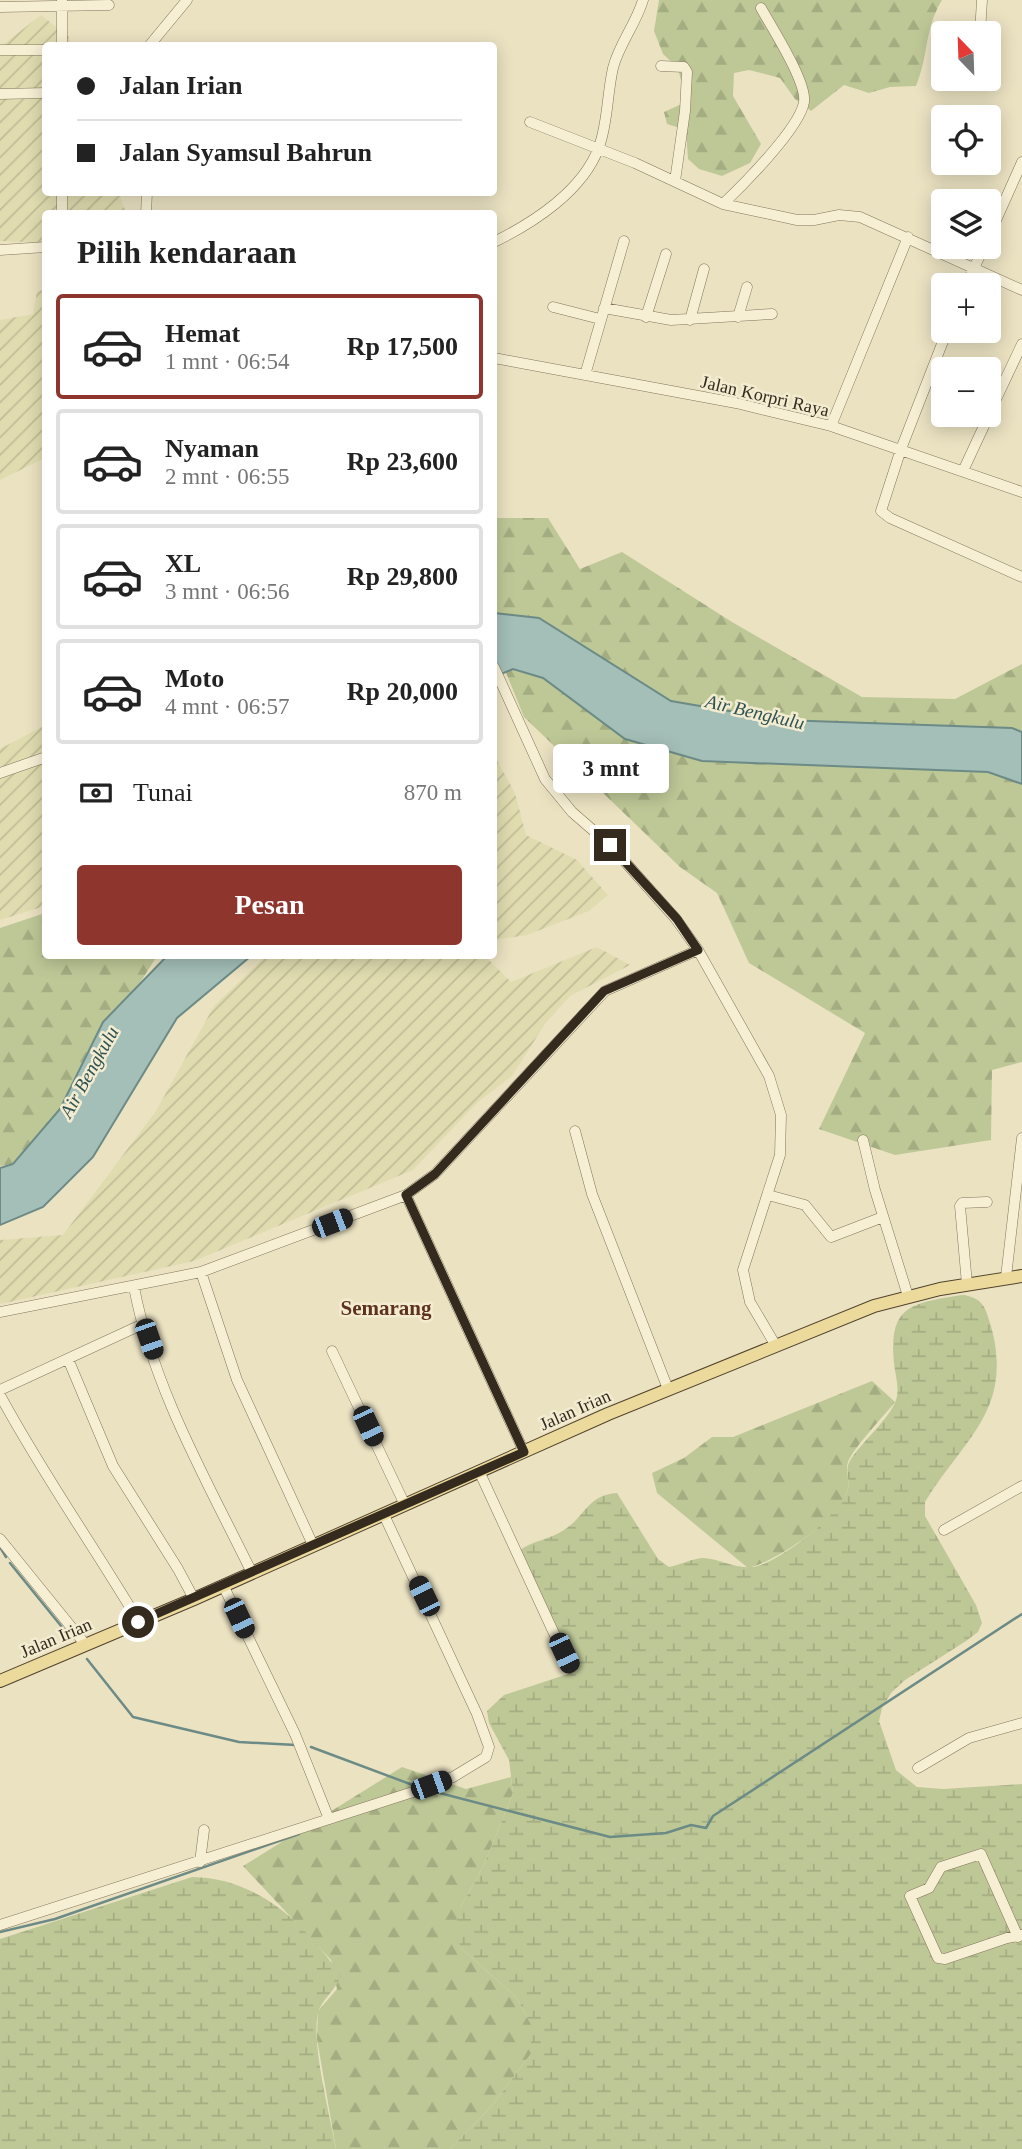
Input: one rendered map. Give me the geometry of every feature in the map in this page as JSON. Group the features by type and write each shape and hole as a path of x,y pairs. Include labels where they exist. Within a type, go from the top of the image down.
{"main road":[{"name":"Jalan Irian","path":"0,1681 194,1599 668,1389 874,1306 967,1284 1022,1276"}],"street":[{"path":"152,42 187,0"},
{"path":"497,240 524,226 551,206 586,170 599,148 613,68 643,0"},
{"path":"981,21 982,0"},
{"path":"62,4 62,42"},
{"path":"0,7 109,5"},
{"path":"723,204 759,168 793,123 804,103 800,83 761,8"},
{"path":"0,50 42,50"},
{"path":"662,66 684,67 687,72 685,111 674,181"},
{"path":"0,94 42,93"},
{"path":"530,122 599,148 723,204 797,220 852,216 908,237 973,270 1022,290"},
{"path":"1001,209 1022,162"},
{"path":"831,426 908,237"},
{"path":"585,374 624,241"},
{"path":"0,250 42,247"},
{"path":"646,317 666,254"},
{"path":"972,273 978,259"},
{"path":"690,320 704,269"},
{"path":"738,317 747,286"},
{"path":"553,307 600,319"},
{"path":"604,308 646,317 690,320 772,314"},
{"path":"942,343 901,449 881,508 883,514 1022,577"},
{"path":"1001,389 1022,344"},
{"name":"Jalan Korpri Raya","path":"497,359 736,403 831,426 1022,492"},
{"path":"962,471 983,427"},
{"path":"497,674 525,741 556,793 652,890 698,950 769,1076 778,1097 782,1123 780,1155 743,1270 750,1302 776,1346"},
{"path":"0,773 42,758"},
{"path":"0,1312 201,1272 406,1195 435,1174 604,991 698,950"},
{"path":"575,1131 592,1194 668,1389"},
{"path":"1006,1277 1022,1138"},
{"path":"863,1140 883,1217 908,1296"},
{"path":"406,1195 524,1452"},
{"path":"768,1195 805,1205 831,1237 883,1217"},
{"path":"967,1284 960,1206 962,1203 987,1202"},
{"path":"201,1272 237,1380 313,1545"},
{"path":"134,1287 173,1409 252,1573"},
{"path":"138,1622 77,1520 43,1473 0,1392 144,1324"},
{"path":"332,1351 405,1505"},
{"path":"68,1359 113,1466 194,1599"},
{"path":"480,1471 570,1668"},
{"path":"944,1530 1022,1486"},
{"path":"0,1925 423,1788 476,1766 486,1757 489,1747 462,1679 384,1514"},
{"path":"0,1539 85,1644"},
{"path":"223,1585 295,1734 329,1819"},
{"path":"918,1768 969,1738 1022,1723"},
{"path":"200,1862 204,1830"},
{"path":"981,1854 1020,1936 945,1959 938,1958 910,1896 929,1888 941,1867 981,1854"}],"shaded area":[{"path":"41,15 69,37 70,42 42,42 42,196 120,196 125,210 42,210 42,243 0,241 0,47"},
{"path":"42,290 42,459 0,480 0,320 33,314 37,291"},
{"path":"42,727 42,907 0,920 0,749"},
{"path":"497,760 515,793 526,835 577,860 608,895 589,911 527,935 497,940"},
{"path":"597,947 630,965 570,996 545,1024 512,1076 478,1102 413,1170 194,1261 0,1304 0,1240 63,1235 156,1111 214,1006 263,959 488,959 511,982"}],"green space":[{"path":"659,0 942,0 931,21 916,86 890,87 869,93 844,85 811,111 795,99 780,78 749,70 734,73 733,96 761,144 750,163 722,176 699,169 688,159 686,130 667,124 664,112 686,102 678,68 663,54 654,31"},
{"path":"497,518 548,518 580,569 622,552 732,622 862,697 955,699 1022,664 1022,1062 992,1070 991,1140 895,1155 819,1129 865,1033 749,963 717,893 680,867 524,717 497,650"},
{"path":"42,914 42,959 155,959 60,1109 13,1164 0,1166 0,928"},
{"path":"962,1295 975,1298 987,1313 996,1355 996,1380 991,1402 981,1422 925,1502 925,1516 976,1605 982,1623 978,1632 905,1680 891,1693 882,1708 879,1721 896,1770 917,1787 943,1789 1022,1784 1022,2149 450,2149 490,2108 531,2054 531,2024 516,1997 461,1948 454,1927 460,1908 483,1867 513,1793 509,1760 489,1723 487,1711 504,1695 571,1673 576,1667 519,1551 564,1530 599,1498 617,1493 658,1559 669,1567 704,1558 746,1567 761,1565 771,1560 797,1544 835,1510 848,1489 849,1462 893,1407 898,1391 893,1344 900,1318 907,1310 917,1305"},
{"path":"872,1381 895,1402 851,1456 847,1465 848,1489 843,1501 806,1538 774,1557 748,1568 657,1493 652,1473 684,1458 712,1437 733,1437"},
{"path":"402,1767 466,1789 511,1777 513,1793 483,1867 460,1908 461,1948 516,1997 531,2024 531,2054 490,2108 450,2149 336,2149 317,2039 318,2011 337,1989 331,1960 243,1866"},
{"path":"192,1877 216,1879 238,1886 278,1907 312,1939 341,1976 320,2008 317,2026 319,2061 336,2149 0,2149 0,1939"}],"water":[{"path":"497,613 539,618 671,701 782,720 1012,728 1022,732 1022,784 988,772 702,761 625,739 543,678 513,669 497,676"},
{"name":"Air Bengkulu","path":"164,959 247,959 177,1018 93,1157 43,1207 0,1225 0,1168 13,1164 60,1109 103,1022"}],"waterway":[{"path":"0,1547 6,1557"},
{"path":"10,1563 70,1637"},
{"path":"428,1790 610,1837 666,1833 691,1825 706,1828 713,1816 1022,1614"},
{"path":"87,1659 133,1717 239,1742 296,1745"},
{"path":"311,1747 418,1787"},
{"path":"0,1932 55,1919 299,1834"}],"district":[{"name":"Semarang","path":"386,1308"}],"route":[{"path":"138,1622 524,1452 406,1195 435,1174 604,991 698,950 677,919 610,845"}]}
